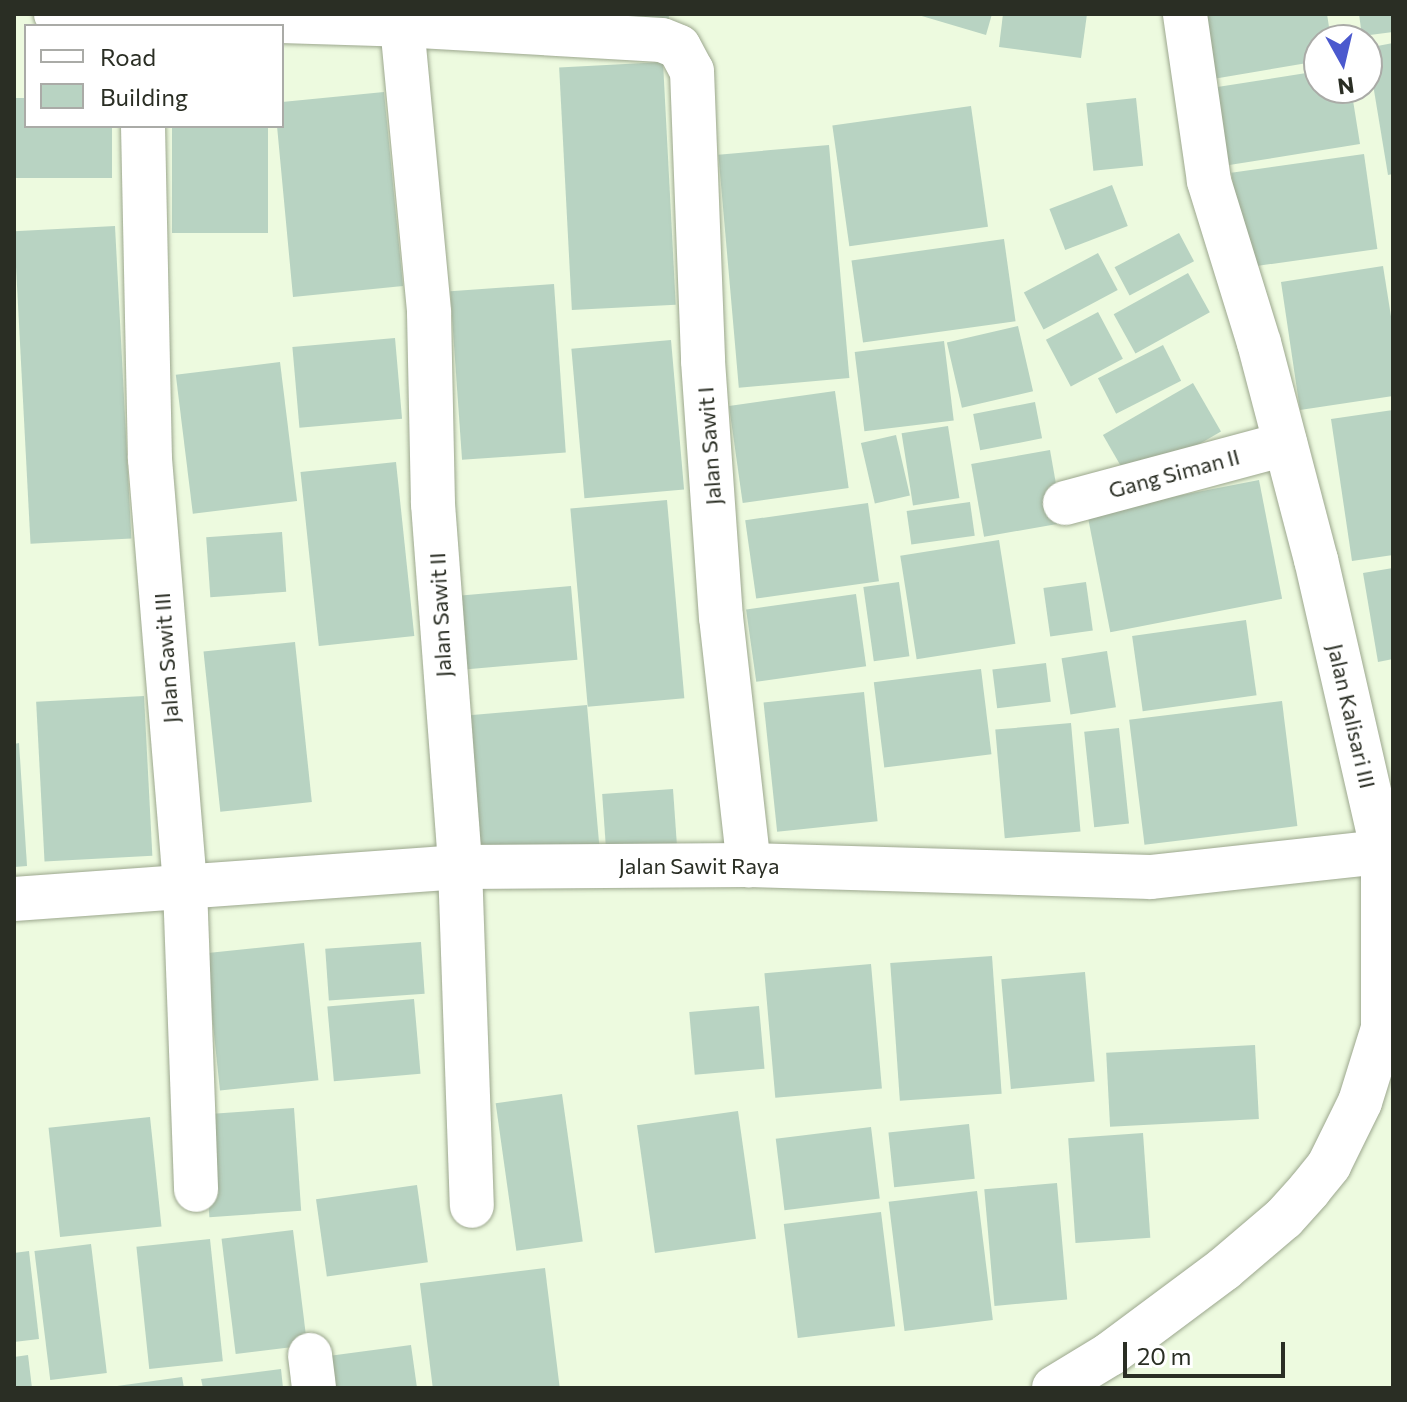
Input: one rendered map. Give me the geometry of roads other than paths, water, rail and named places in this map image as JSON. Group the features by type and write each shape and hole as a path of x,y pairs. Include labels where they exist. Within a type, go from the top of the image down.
{"street":[{"path":"56,14 140,21 402,25"},
{"name":"Jalan Kalisari III","path":"1054,1388 1110,1354 1224,1269 1284,1218 1329,1165 1360,1102 1383,1028 1383,852 1316,560 1259,343 1209,181 1185,14"},
{"name":"Jalan Sawit I","path":"402,25 662,40 679,47 692,71 704,376 721,617 749,865"},
{"name":"Jalan Sawit II","path":"402,25 429,313 434,520 460,867 472,1206"},
{"name":"Jalan Sawit III","path":"143,128 150,459 185,887 196,1190"},
{"name":"Gang Siman II","path":"1065,503 1285,444"},
{"name":"Jalan Sawit Raya","path":"14,899 460,867 749,865 1151,877 1383,852"}]}
